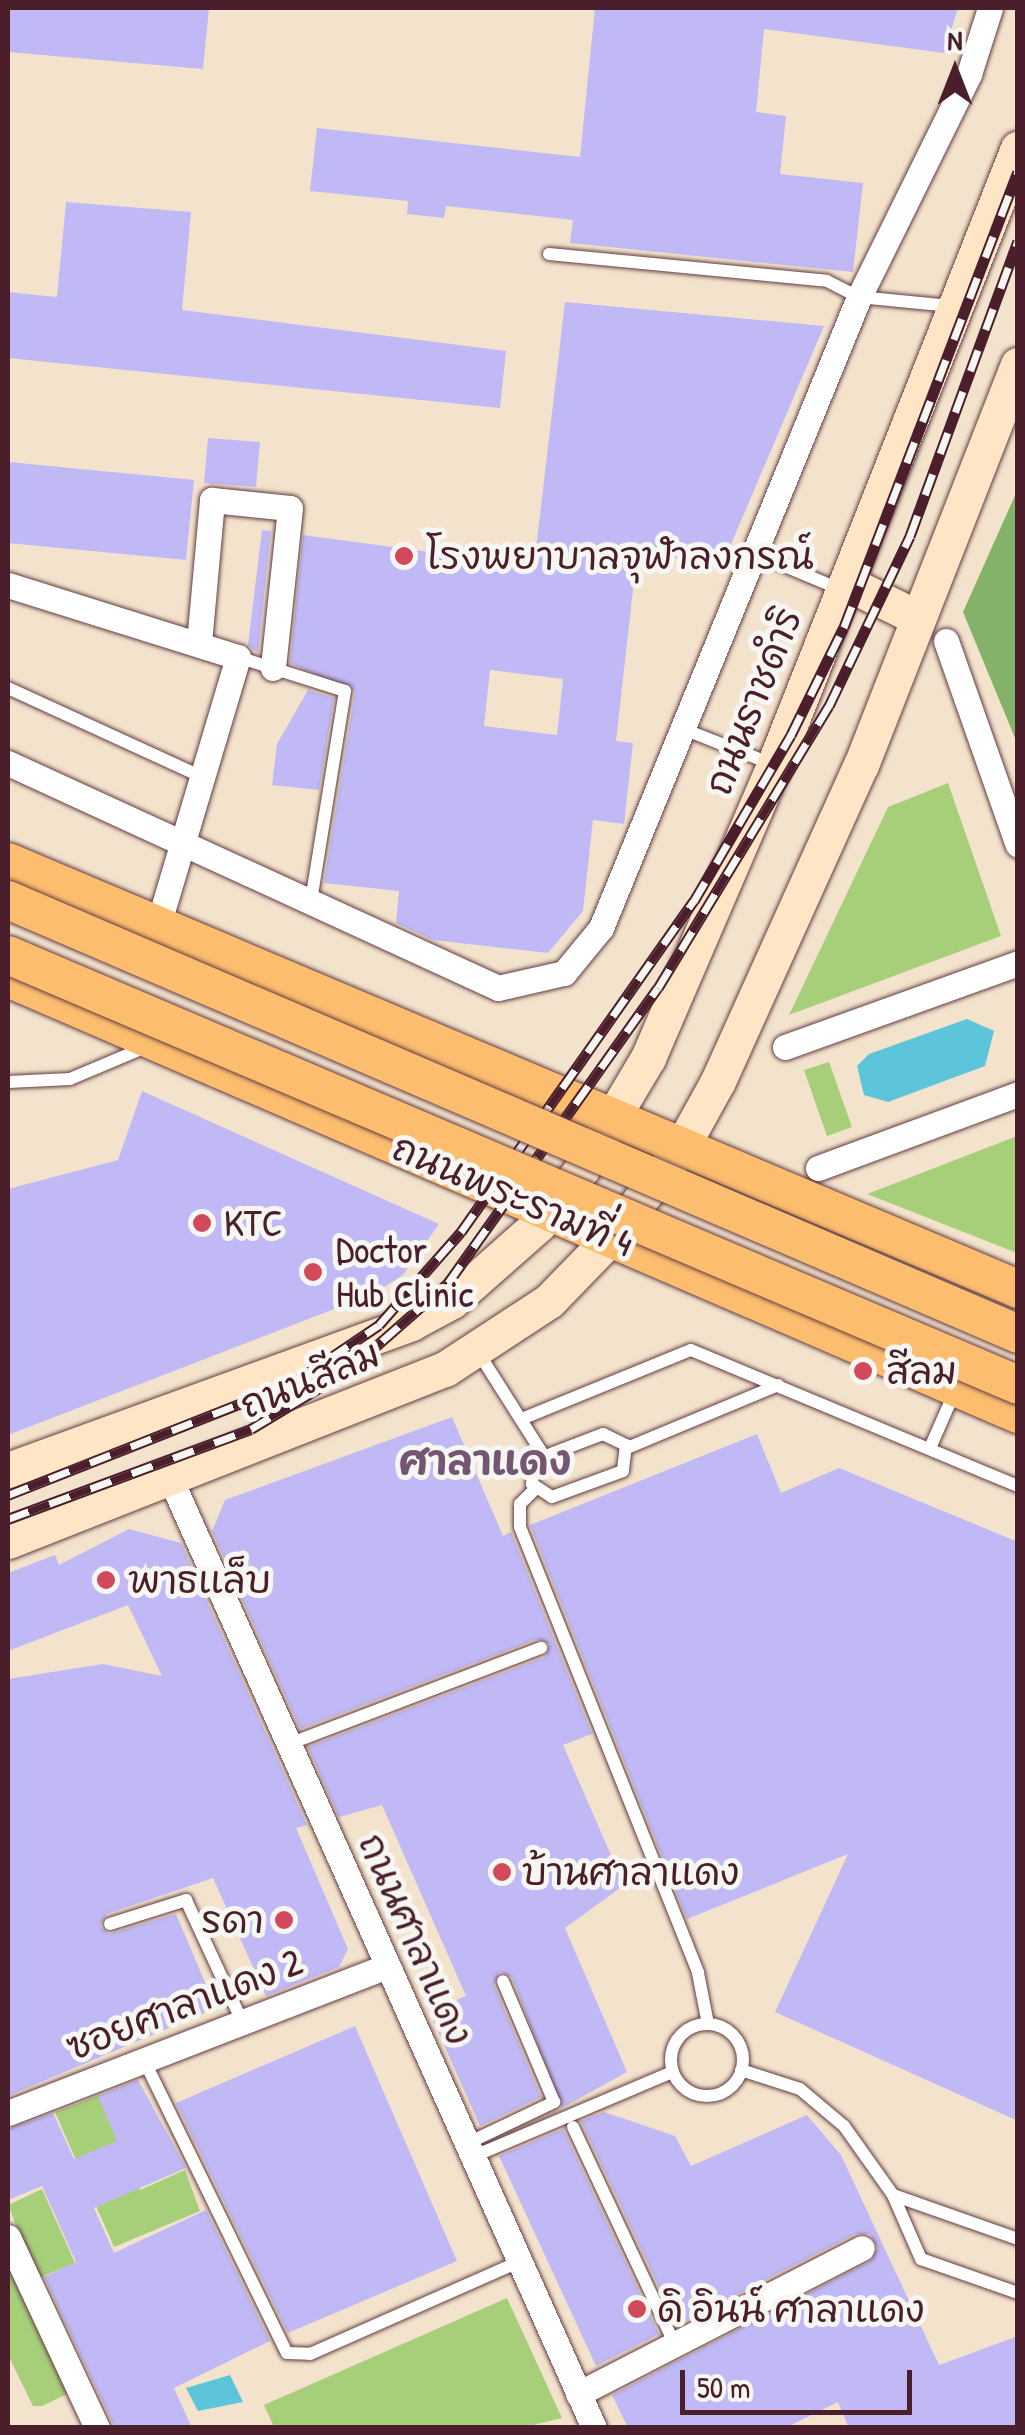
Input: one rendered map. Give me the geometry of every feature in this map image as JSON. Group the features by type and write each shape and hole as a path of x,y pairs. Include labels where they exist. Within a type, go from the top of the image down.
{"main road":[{"name":"ถนนราชดำริ","path":"551,1210 616,1124 774,765 1018,148"},
{"path":"611,1236 681,1148 853,782 1018,365"},
{"path":"845,587 918,618"},
{"path":"8,862 616,1124 1018,1289"},
{"name":"ถนนพระรามที่ 4","path":"8,900 1018,1334"},
{"name":"ถนนพระรามที่ 4","path":"8,955 1018,1384"},
{"name":"ถนนพระรามที่ 4","path":"8,978 1018,1414"},
{"name":"ถนนสีลม","path":"8,1470 411,1323 452,1301 551,1210"},
{"name":"ถนนสีลม","path":"8,1541 171,1480 477,1350 549,1301 611,1236"}],"street":[{"path":"8,763 498,988 564,974 601,928 686,730 859,296 970,74 990,8"},
{"path":"199,643 212,500 290,508 272,668"},
{"path":"10,591 238,656 196,774 183,842 157,928"},
{"path":"946,641 1013,816 1018,845"},
{"path":"786,1047 1018,963"},
{"path":"818,1168 1018,1094"},
{"name":"ถนนศาลาแดง","path":"171,1480 594,2428"},
{"name":"ซอยศาลาแดง 2","path":"8,2112 387,1966"},
{"path":"8,2237 97,2428"},
{"path":"578,2394 862,2248"}],"lane":[{"path":"549,254 827,281 859,296 958,307"},
{"path":"756,554 845,587"},
{"path":"238,656 345,691 310,901"},
{"path":"8,688 196,774"},
{"path":"686,730 774,765"},
{"path":"8,1082 70,1079 118,1066 154,1042"},
{"path":"477,1350 524,1418 544,1456"},
{"path":"524,1418 691,1350 1018,1486"},
{"path":"627,1448 778,1385"},
{"path":"930,1448 957,1385"},
{"path":"603,1434 627,1448 624,1472 552,1496 536,1488 530,1466 544,1456 603,1434"},
{"path":"536,1488 520,1504 520,1527 698,1973 708,2024"},
{"path":"288,1744 541,1648"},
{"path":"110,1924 186,1900 242,2021"},
{"path":"468,2151 554,2102 503,1981"},
{"path":"672,2072 707,2097 729,2089 741,2070 736,2039 708,2024"},
{"path":"672,2072 678,2039 708,2024"},
{"path":"143,2058 286,2353 310,2354 519,2262"},
{"path":"741,2070 800,2090 844,2126 893,2195 921,2259 1018,2293"},
{"path":"468,2151 672,2072"},
{"path":"573,2127 675,2345"},
{"path":"893,2195 1018,2239"}],"green space":[{"path":"1018,491 1017,743 963,612"},
{"path":"948,783 1001,936 789,1015 888,807"},
{"path":"829,1062 852,1127 827,1136 804,1070"},
{"path":"1017,1136 1017,1253 867,1194 888,1186"},
{"path":"100,2095 140,2190 185,2170 200,2211 114,2247 55,2112"},
{"path":"42,2189 75,2263 37,2279 8,2205"},
{"path":"8,2267 71,2392 42,2406 33,2406 8,2355"},
{"path":"507,2298 562,2418 521,2428 274,2427 264,2405"}],"water":[{"path":"967,1019 994,1031 985,1066 888,1102 864,1095 857,1066 869,1054"},
{"path":"230,2375 243,2402 198,2411 186,2388"}],"building":[{"path":"8,8 209,8 203,69 8,52"},
{"path":"595,8 958,8 944,53 764,29 756,112 786,116 780,174 863,183 853,272 570,243 573,220 446,206 444,218 407,214 408,201 310,191 317,128 580,157"},
{"path":"66,202 191,212 182,310 506,351 500,408 8,358 8,292 57,297"},
{"path":"565,302 824,326 723,563 637,554 616,741 633,743 624,824 593,820 583,911 548,953 433,940 396,923 399,891 324,883 355,692 290,663 303,535 534,566","holes":["490,670 563,679 557,735 484,726"]},
{"path":"208,438 260,442 256,487 204,483"},
{"path":"9,462 194,480 186,560 8,543"},
{"path":"262,530 271,531 258,653 248,645"},
{"path":"308,690 334,698 319,790 272,785 277,744"},
{"path":"142,1091 439,1224 403,1275 373,1294 8,1435 8,1189 118,1160"},
{"path":"452,1417 503,1536 511,1532 592,1734 563,1745 624,1885 565,1928 627,2072 562,2108 512,1977 500,1972 494,1985 541,2097 480,2126 429,2011 466,1996 382,1805 339,1817 308,1747 545,1657 550,1644 537,1639 300,1729 212,1531 225,1500"},
{"path":"757,1434 781,1493 839,1468 1018,1542 1018,2121 775,2012 848,1854 687,1919 530,1525"},
{"path":"129,1529 181,1543 307,1825 296,1828 348,1949 339,1967 266,1996 213,1878 107,1914 100,1926 109,1934 176,1914 216,2008 8,2096 8,1679 103,1664 162,1676 128,1605 8,1651 8,1573 55,1555 59,1565"},
{"path":"355,2026 457,2261 288,2333 176,2103"},
{"path":"138,2080 186,2168 94,2208 114,2253 206,2210 270,2341 174,2388 192,2428 115,2428 44,2277 76,2262 42,2186 8,2200 8,2129 53,2113 74,2159 117,2141 98,2096"},
{"path":"604,2112 675,2136 691,2166 807,2115 841,2155 939,2365 1018,2336 1018,2428 849,2428 838,2402 785,2428 628,2428 612,2395 869,2262 878,2248 870,2234 855,2234 677,2325 581,2121"},
{"path":"563,2129 659,2334 596,2366 499,2156"}],"railway":[{"path":"8,1495 293,1383 379,1325 461,1232 694,901 791,735 844,627 1018,172"},
{"path":"8,1519 251,1429 349,1370 448,1283 658,988 829,706 910,536 1018,241"}],"place":[{"name":"โรงพยาบาลจุฬาลงกรณ์","path":"404,556"},
{"name":"KTC","path":"202,1223"},
{"name":"Doctor Hub Clinic","path":"313,1272"},
{"name":"สีลม","path":"863,1371"},
{"name":"พาธแล็บ","path":"106,1580"},
{"name":"บ้านศาลาแดง","path":"502,1872"},
{"name":"รดา","path":"284,1920"},
{"name":"ดิ อินน์ ศาลาแดง","path":"637,2309"}],"district":[{"name":"ศาลาแดง","path":"485,1459"}]}
